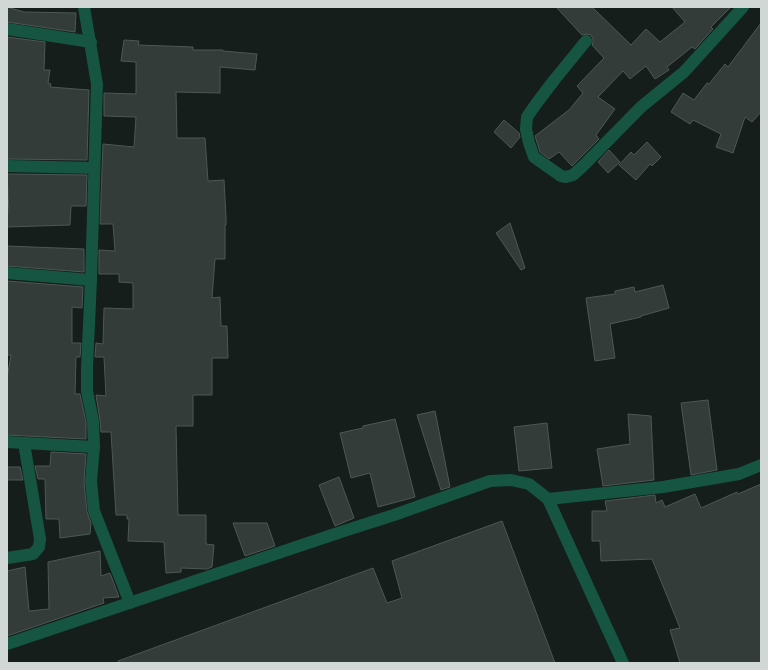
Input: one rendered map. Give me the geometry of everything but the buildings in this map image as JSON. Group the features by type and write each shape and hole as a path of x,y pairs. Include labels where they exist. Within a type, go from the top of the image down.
{"street":[{"path":"84,7 97,84 87,368 87,391 92,421 94,447 91,481 94,512 130,603"},
{"path":"586,41 527,117 526,129 534,157 561,176 566,177 573,175 642,107 684,72 743,7"},
{"path":"7,29 90,42"},
{"path":"7,166 94,168"},
{"path":"7,273 91,280"},
{"path":"7,442 94,447"},
{"path":"7,558 33,554 38,548 40,539 24,443"},
{"path":"548,499 663,487 739,474 761,465"},
{"path":"7,644 344,531 394,516 490,481 511,480 529,484 548,499 623,663"}]}
